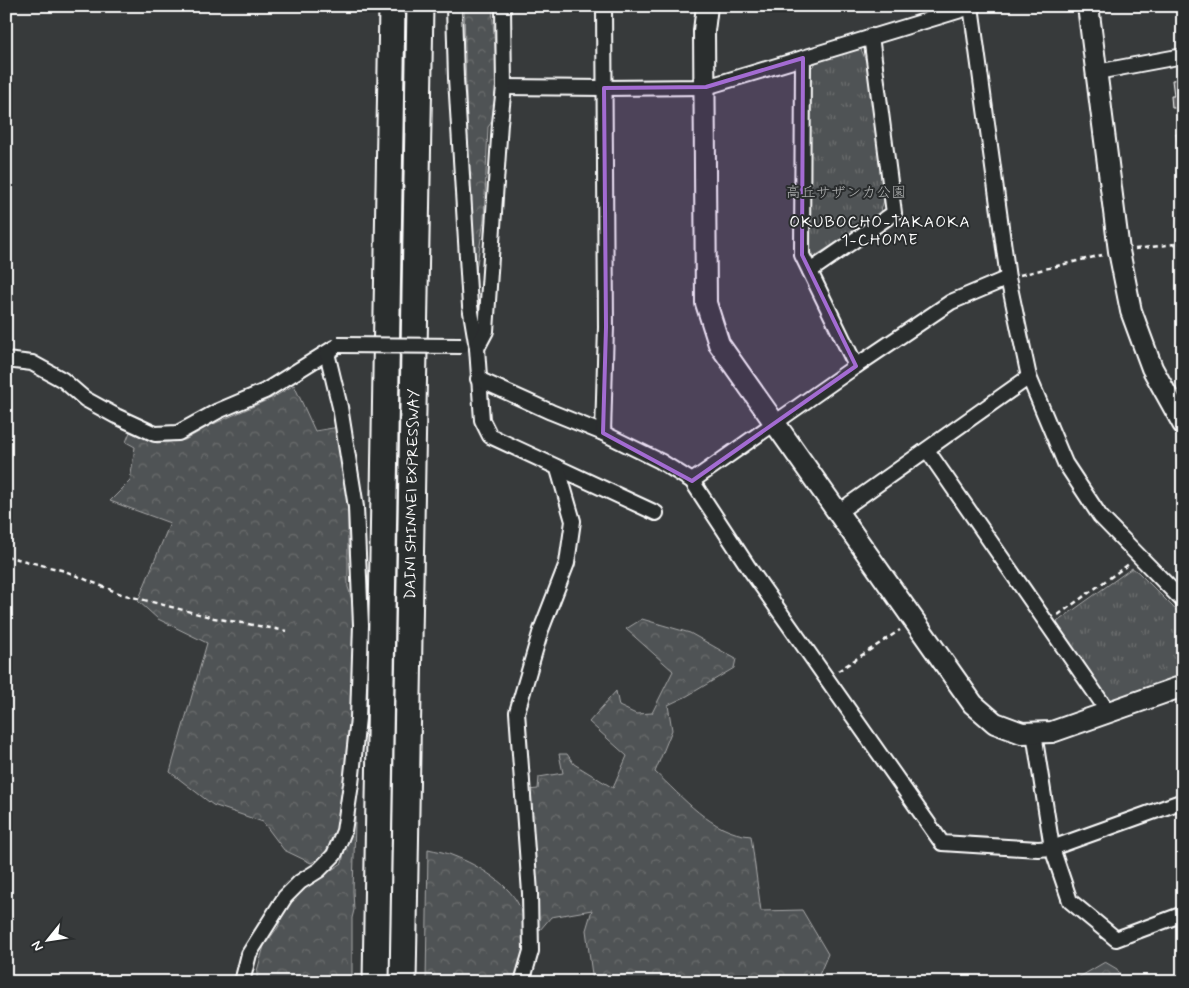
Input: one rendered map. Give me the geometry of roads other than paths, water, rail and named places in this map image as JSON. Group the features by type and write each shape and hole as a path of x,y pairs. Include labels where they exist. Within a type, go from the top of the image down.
{"highway":[{"name":"DAINI SHINMEI EXPRESSWAY","path":"376,982 392,6"},
{"name":"DAINI SHINMEI EXPRESSWAY","path":"403,982 420,6"}],"street":[{"path":"454,6 456,78 470,306 477,348 482,420 490,436 656,513"},
{"path":"603,433 606,327 604,6"},
{"path":"707,6 704,31 706,87 706,303 719,344 837,513 973,704 995,723 1022,733 1052,732 1183,686"},
{"path":"504,87 706,87 971,6 1008,278 1029,377 1065,463 1100,516 1183,601"},
{"path":"1088,6 1119,251 1131,311 1152,368 1183,424"},
{"path":"477,348 486,331 504,87 503,8"},
{"path":"810,270 894,213 871,36"},
{"path":"1097,72 1183,56"},
{"path":"803,58 802,255 856,366"},
{"path":"692,481 951,302 1008,278"},
{"path":"6,360 32,363 63,380 85,399 155,434 178,433 218,412 265,391 332,349 461,346 477,348"},
{"path":"242,982 249,954 285,897 300,882 319,870 334,855 344,831 351,784 358,718 360,625 356,507 332,349"},
{"path":"837,513 1029,377"},
{"path":"478,379 603,433 660,462 692,481 749,568 942,843 1038,849 1052,848 1183,801"},
{"path":"927,450 1109,713"},
{"path":"522,982 531,950 530,894 517,712 541,630 567,563 573,521 558,469"},
{"path":"1034,733 1052,848 1070,901 1116,939 1183,914"}],"district":[{"name":"OKUBOCHO-TAKAOKA 1-CHOME","path":"880,230"}],"park label":[{"name":"高丘サザンカ公園","path":"846,192"}]}
